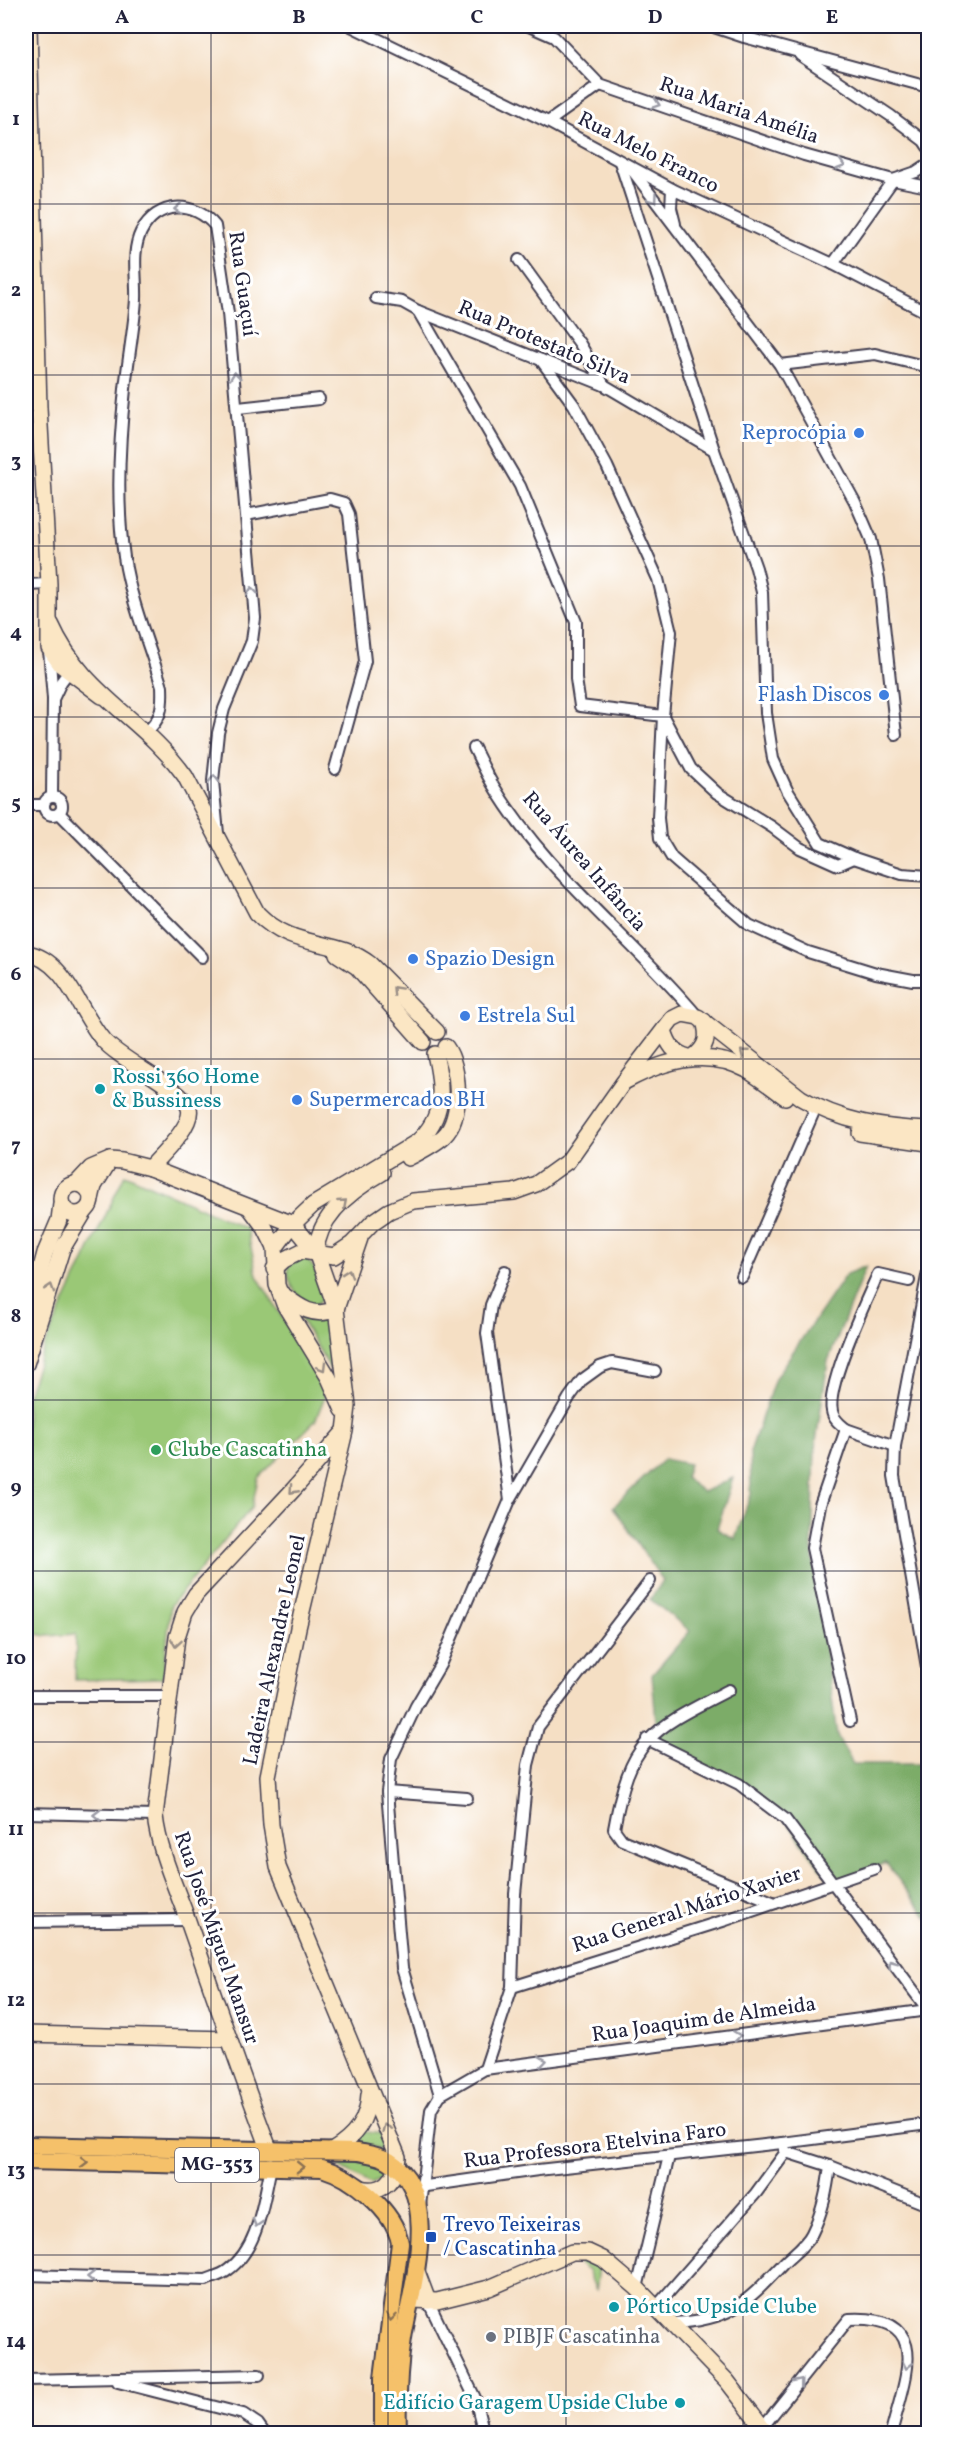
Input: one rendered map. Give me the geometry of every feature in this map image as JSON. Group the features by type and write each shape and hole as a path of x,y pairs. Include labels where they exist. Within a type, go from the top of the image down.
{"main road":[{"name":"MG-353","path":"26,2145 244,2150 271,2159 322,2168 346,2177 390,2219 398,2233 399,2259 383,2378 383,2433"},
{"name":"MG-353","path":"26,2161 271,2159 332,2151 358,2152 381,2157 397,2167 418,2187 420,2234 416,2269 420,2301 404,2334 398,2379 398,2433"},
{"path":"365,2193 377,2199 402,2229 407,2255 404,2290 406,2296 420,2301"}],"street":[{"path":"29,26 32,408 49,584 49,648 53,699 46,811 50,814 59,813 202,957"},
{"name":"Rua Melo Franco","path":"351,26 548,122 672,189 832,264 928,313"},
{"path":"530,26 554,37 600,85 548,122"},
{"path":"711,26 928,87"},
{"path":"791,50 891,116 924,141 928,147"},
{"name":"Rua Maria Amélia","path":"600,85 804,155 893,180 928,187"},
{"path":"625,164 780,365 855,502 871,538 879,579 896,735"},
{"path":"625,164 714,450 756,568 762,592 766,713 774,759 787,790 820,843 854,858 902,874 928,876"},
{"path":"832,264 893,180 916,172 928,164"},
{"path":"672,189 670,208 676,230"},
{"name":"Rua Guaçuí","path":"145,734 158,720 163,700 162,687 132,597 124,555 120,462 125,390 136,299 135,250 141,232 154,214 174,208 194,209 207,216 215,226 228,313 255,618 252,641 224,709 218,733 213,781 218,837"},
{"path":"519,260 580,344 603,385"},
{"name":"Rua Protestato Silva","path":"376,298 402,302 418,311 603,385 714,450"},
{"path":"418,311 520,486 529,507 576,622 576,679 580,706 663,716"},
{"path":"780,365 875,354 928,367"},
{"path":"541,360 574,405 607,466 658,579 671,632 663,716 658,818 660,838 672,858 749,925 808,952 864,970 913,980 928,980"},
{"path":"238,408 319,399"},
{"path":"246,515 330,499 344,503 349,514 365,661 335,769"},
{"path":"26,585 49,584"},
{"path":"50,622 71,668"},
{"path":"49,648 55,659 71,668 171,758 185,776 257,914 282,933 352,952 365,959 446,1040 441,1051 441,1099 434,1122 427,1133 417,1142 313,1205 293,1224 275,1248"},
{"path":"53,699 71,668"},
{"path":"663,716 691,769 717,793 772,827 800,848 838,865 854,858"},
{"name":"Rua Áurea Infância","path":"474,748 494,786 549,859 701,1019"},
{"path":"26,805 48,801"},
{"path":"316,1252 318,1234 334,1211 379,1174 430,1146 448,1130 453,1119 458,1080 452,1056 441,1051 425,1050 423,1042 357,967 345,957 321,945"},
{"path":"26,953 56,968 103,1040 116,1052 180,1095 189,1106 190,1114 181,1133 150,1168"},
{"path":"274,1269 294,1253 316,1252 334,1256 360,1238 374,1222 389,1211 413,1201 514,1192 536,1184 568,1161 623,1083 668,1025 676,1007 677,992"},
{"path":"668,1025 682,1014 701,1019 801,1098 813,1111 850,1121 892,1128 928,1130"},
{"path":"623,1083 636,1075 691,1057 702,1051 707,1033 701,1019"},
{"path":"668,1025 672,1048 682,1056 735,1065 849,1131 928,1143"},
{"path":"423,1042 428,1035 437,1032"},
{"path":"742,1277 813,1111"},
{"path":"26,1364 63,1248 88,1205 94,1186 110,1160"},
{"path":"26,1324 45,1253 59,1220 64,1191 76,1184 91,1168 110,1160 150,1168 293,1224"},
{"path":"76,1184 88,1190 88,1205"},
{"path":"61,1204 72,1214 88,1205"},
{"path":"269,1214 290,1212 313,1205"},
{"path":"250,1208 266,1227 275,1248 274,1269 284,1304 329,1378 346,1425"},
{"name":"Ladeira Alexandre Leonel","path":"293,1224 316,1252 336,1309 348,1406 346,1425 298,1628 268,1776 271,1825 278,1866 398,2157 397,2167"},
{"path":"279,1292 303,1310 317,1313 336,1309 360,1238"},
{"path":"505,1271 491,1305 487,1334 510,1500"},
{"path":"928,1271 895,1446 894,1476 928,1673"},
{"path":"895,1446 846,1429 837,1422 832,1413 831,1400 851,1332 878,1274 909,1281"},
{"path":"440,2095 402,1968 387,1792 391,1759 416,1706 440,1665 510,1500 582,1380 600,1367 612,1363 655,1371"},
{"name":"Rua José Miguel Mansur","path":"271,2159 166,1861 156,1828 155,1816 177,1637 185,1612 196,1594 293,1490 346,1425"},
{"path":"846,1429 820,1505 812,1548 850,1721"},
{"path":"418,2187 431,2110 440,2095 485,2069 512,1987 515,1894 528,1765 538,1727 650,1581"},
{"path":"729,1690 671,1720 647,1739 630,1765 620,1797 614,1829 622,1840 775,1903"},
{"path":"26,1696 170,1696"},
{"path":"647,1739 739,1784 785,1820 928,2010"},
{"path":"387,1792 467,1798"},
{"path":"26,1813 155,1816"},
{"name":"Rua General Mário Xavier","path":"512,1987 874,1869"},
{"path":"26,1922 188,1920"},
{"name":"Rua Joaquim de Almeida","path":"485,2069 928,2010"},
{"path":"26,2034 228,2039"},
{"path":"332,2151 351,2138 360,2126 369,2109 369,2091"},
{"path":"244,2150 255,2140 259,2122"},
{"name":"Rua Professora Etelvina Faro","path":"418,2187 538,2170 669,2156 784,2148 928,2124"},
{"path":"656,2307 756,2193 784,2148"},
{"name":"Rua Professora Etelvina Faro","path":"784,2148 928,2205"},
{"path":"638,2288 669,2156"},
{"path":"26,2275 206,2280 228,2271 247,2251 257,2225 271,2159"},
{"path":"671,2323 701,2322 723,2314 750,2299 811,2236 825,2200 830,2166"},
{"path":"365,2193 384,2187 395,2175 397,2167"},
{"path":"484,2433 475,2397 420,2301 489,2288 572,2252 588,2252 603,2259 638,2288 727,2381 765,2431 849,2319 865,2318 894,2326 904,2336 910,2353 891,2433"},
{"path":"26,2380 259,2375"},
{"path":"103,2379 243,2414 258,2424 266,2433"}],"green space":[{"name":"Clube Cascatinha","path":"125,1174 247,1229 257,1276 327,1391 315,1421 258,1478 252,1507 171,1605 163,1678 75,1680 76,1634 47,1636 26,1632 26,1398 45,1344"},
{"path":"305,1257 315,1269 323,1295 315,1305 298,1295 289,1279 288,1265"},
{"path":"866,1266 828,1361 815,1448 812,1548 837,1736 853,1764 928,1764 928,1824 919,1820 928,1842 928,1919 886,1863 832,1884 785,1819 739,1784 658,1744 652,1675 690,1631 650,1599 663,1581 613,1507 664,1459 689,1464 685,1478 703,1492 733,1478 717,1529 735,1539 751,1494 750,1452 775,1378 846,1274"},
{"path":"330,1315 332,1348 340,1385 299,1316 315,1319"},
{"path":"364,2132 384,2134 389,2151 368,2146 352,2147"},
{"path":"295,2157 369,2160 389,2168 383,2179 370,2184 333,2163 295,2161"},
{"path":"575,2261 590,2262 599,2267 596,2291 588,2271"}],"place":[{"name":"Reprocópia","path":"859,433"},
{"name":"Flash Discos","path":"884,695"},
{"name":"Spazio Design","path":"413,959"},
{"name":"Estrela Sul","path":"465,1016"},
{"name":"Rossi 360 Home & Bussiness","path":"100,1089"},
{"name":"Supermercados BH","path":"297,1100"},
{"name":"Clube Cascatinha","path":"156,1450"},
{"name":"Trevo Teixeiras / Cascatinha","path":"431,2237"},
{"name":"Pórtico Upside Clube","path":"614,2307"},
{"name":"PIBJF Cascatinha","path":"491,2337"},
{"name":"Edifício Garagem Upside Clube","path":"680,2403"}]}
